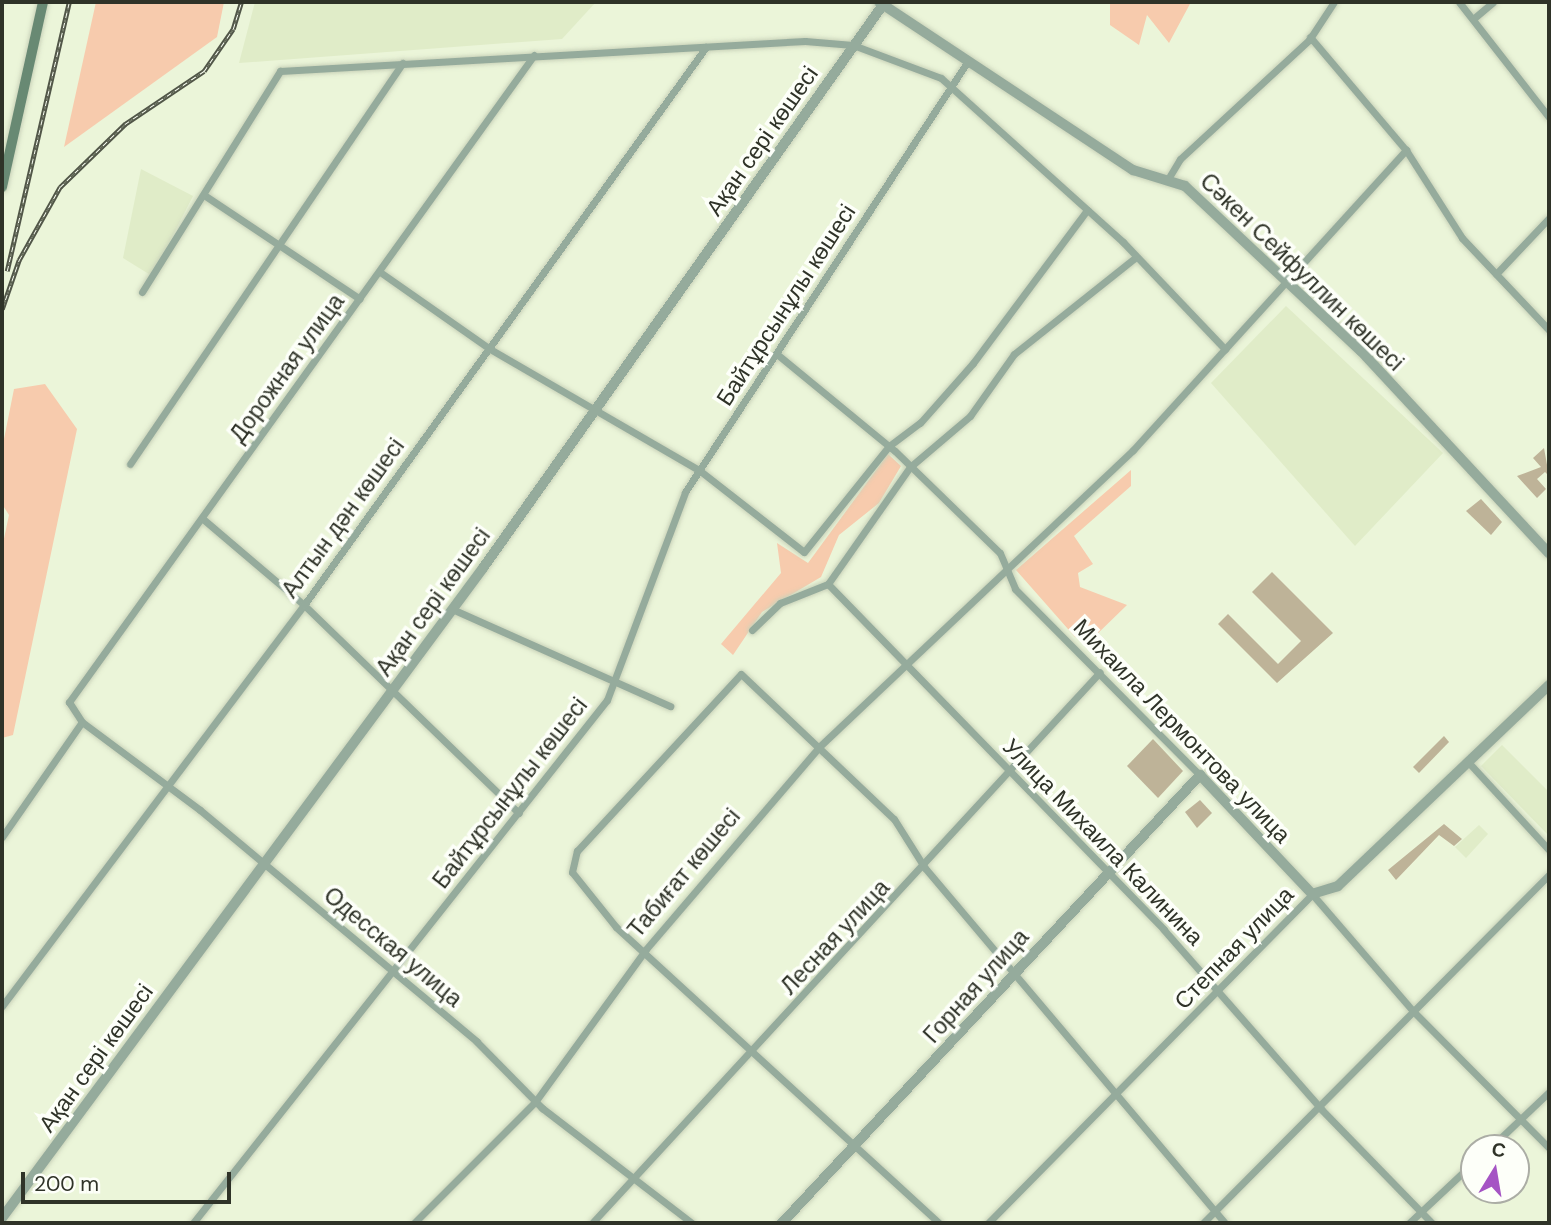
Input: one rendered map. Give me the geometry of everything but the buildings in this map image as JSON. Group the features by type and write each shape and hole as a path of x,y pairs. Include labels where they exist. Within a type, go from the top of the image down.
{"main road":[{"path":"2,187 43,2"}],"street":[{"path":"1168,179 1180,159 1310,37 1334,2"},
{"path":"1459,2 1549,117"},
{"path":"1473,19 1493,2"},
{"name":"Ақан сері көшесі","path":"2,1218 452,609 882,3"},
{"name":"Сәкен Сейфуллин көшесі","path":"882,3 1133,170 1185,186 1290,285 1549,553"},
{"path":"1310,37 1406,150 1462,237 1549,330"},
{"path":"142,292 276,75 403,63 534,55 706,47 853,45 910,61 951,88 1087,210 1225,349"},
{"name":"Алтын дән көшесі","path":"2,1006 167,783 304,605 706,47"},
{"name":"Дорожная улица","path":"69,702 534,55"},
{"name":"Байтұрсынұлы көшесі","path":"193,1223 391,971 560,765 614,683 668,529 699,470 778,355 968,61"},
{"path":"130,464 403,63"},
{"name":"Табиғат көшесі","path":"414,1223 535,1101 646,949 819,747 908,667 1006,567 1133,450 1225,349 1290,285 1339,221 1406,150"},
{"path":"204,195 360,299"},
{"path":"380,272 490,349 699,470 804,552 888,446 920,423 973,363 1087,210"},
{"path":"1496,274 1549,218"},
{"path":"752,630 780,603 828,584 910,467 970,416 1014,354 1136,257"},
{"name":"Михаила Лермонтова улица","path":"778,355 888,446 1000,553 1015,589 1200,775 1312,894 1412,1010 1549,1148"},
{"path":"203,519 304,605 519,813"},
{"name":"Улица Михаила Калинина","path":"828,584 1106,871 1218,991 1321,1109 1432,1223"},
{"path":"452,609 670,706"},
{"name":"Лесная улица","path":"592,1223 634,1175 925,868 1100,672"},
{"path":"939,1223 854,1149 754,1051 598,907 571,865 733,678 749,677 894,820 925,868 1017,970 1225,1223"},
{"name":"Степная улица","path":"988,1223 1121,1094 1312,894 1338,886 1549,685"},
{"name":"Одесская улица","path":"69,702 82,722 167,783 477,1042 535,1101 634,1175 692,1223"},
{"path":"2,837 82,722"},
{"path":"1469,763 1549,850"},
{"name":"Горная улица","path":"782,1223 854,1149 1106,871 1200,775"},
{"path":"1203,1223 1321,1109 1412,1010 1549,875"},
{"path":"1506,1134 1549,1092"},
{"path":"1409,1223 1460,1175"}],"shaded area":[{"path":"96,2 224,2 217,37 64,147"},
{"path":"255,2 596,2 562,39 239,63"},
{"path":"1110,2 1191,2 1169,43 1147,15 1139,45 1110,25"},
{"path":"141,169 193,196 152,276 123,258"},
{"path":"1286,306 1443,453 1355,546 1211,383"},
{"path":"45,384 77,429 13,735 2,738 2,548 9,515 2,504 2,449 14,389"},
{"path":"888,454 901,466 879,503 839,535 821,577 762,612 733,655 721,644 781,573 777,543 808,563"},
{"path":"1131,470 1131,486 1074,536 1093,564 1078,573 1080,587 1127,605 1091,640 1075,637 1016,570"},
{"path":"1502,745 1549,792 1549,836 1481,766"},
{"path":"1479,825 1488,834 1466,858 1455,847"}],"railway":[{"path":"7,271 69,2"},
{"path":"2,309 19,260 60,187 125,124 204,71 233,29 241,2"}]}
